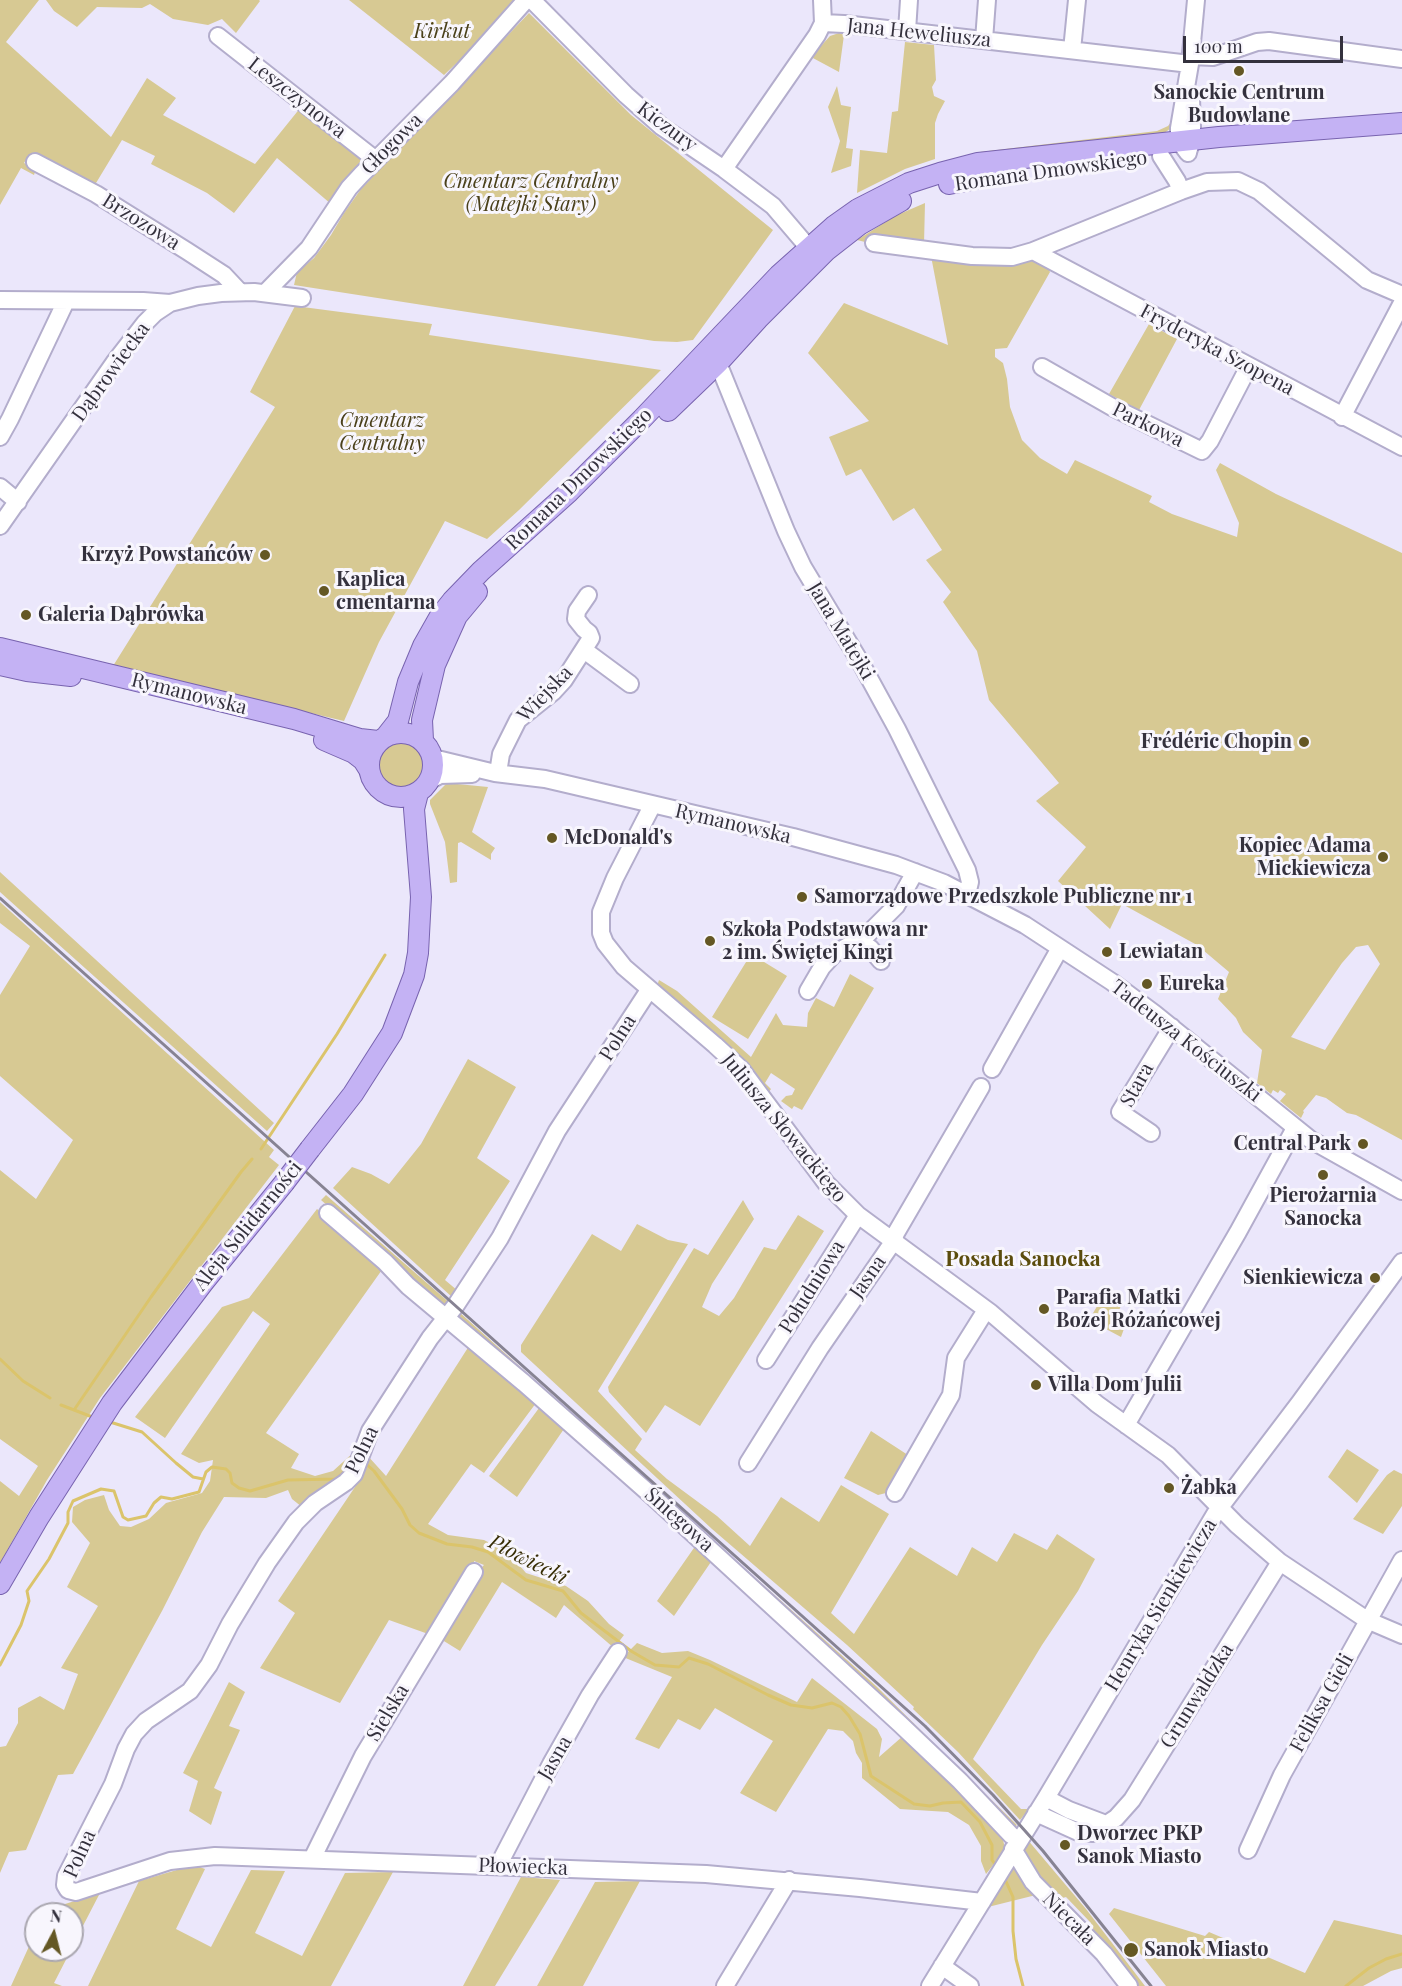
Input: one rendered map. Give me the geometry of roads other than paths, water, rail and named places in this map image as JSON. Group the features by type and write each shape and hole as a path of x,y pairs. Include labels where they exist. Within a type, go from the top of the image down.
{"main road":[{"name":"Romana Dmowskiego","path":"383,738 398,722 408,682 423,646 440,616 452,601 481,571 568,492 808,247 866,204 909,183 940,172 989,162 1402,123"},
{"name":"Romana Dmowskiego","path":"423,740 422,720 432,674 451,627 469,600 718,363 827,250 859,225 900,202 929,190 968,179 1161,156 1186,145 1402,135"},
{"name":"Rymanowska","path":"0,648 294,719 360,739 383,738"},
{"name":"Rymanowska","path":"0,665 27,671 73,676 280,727 339,746 359,756 368,768"},
{"path":"396,732 406,732 423,740 433,758 434,766 423,787 402,797 386,794 374,783 368,768 369,757 383,738 396,732"},
{"name":"Aleja Solidarności","path":"0,1584 39,1517 112,1403 202,1282 284,1183 352,1094 392,1032 414,975 419,944 421,897 414,809 423,787"},
{"name":"Aleja Solidarności","path":"386,794 397,804 416,843"}],"street":[{"name":"Głogowa","path":"265,293 309,248 349,188 452,83 526,0"},
{"name":"Kiczury","path":"532,0 626,95 662,127 773,206 808,247"},
{"path":"822,0 823,23"},
{"path":"907,31 909,0"},
{"path":"984,40 987,0"},
{"path":"1072,50 1077,0"},
{"path":"1186,145 1190,60 1196,0"},
{"name":"Jana Heweliusza","path":"724,169 823,23 1072,50 1190,60 1213,57 1257,42 1269,41 1402,59"},
{"name":"Leszczynowa","path":"218,36 376,160"},
{"path":"1161,156 1181,191"},
{"name":"Brzozowa","path":"35,162 96,194 187,251 224,275 240,292"},
{"path":"874,243 994,258 1012,257 1033,251 1207,182 1238,181 1259,191 1367,280 1402,295"},
{"name":"Romana Dmowskiego","path":"799,277 808,261 808,247"},
{"name":"Fryderyka Szopena","path":"1033,251 1402,447"},
{"name":"Dąbrowiecka","path":"0,526 145,322 170,303 198,296 240,292 302,298"},
{"path":"0,300 170,303"},
{"path":"0,436 66,301"},
{"path":"1342,417 1402,303"},
{"name":"Jana Matejki","path":"718,363 786,531 803,567 862,665 897,729 967,870 970,886 967,894"},
{"name":"Parkowa","path":"1042,367 1112,407 1202,451 1210,441 1249,366"},
{"path":"0,487 18,502"},
{"name":"Wiejska","path":"497,773 501,754 518,720 553,692 591,638 576,619 577,611 588,595"},
{"name":"Wiejska","path":"584,650 630,684"},
{"name":"Rymanowska","path":"433,758 497,773 545,779 852,852 915,872 967,894"},
{"name":"Rymanowska","path":"423,787 447,774 497,773"},
{"name":"Juliusza Słowackiego","path":"652,806 604,901 599,922 601,933 611,952 624,967 741,1069 826,1183 858,1215 986,1310 1098,1404 1168,1455 1237,1525 1280,1562 1367,1620 1402,1635"},
{"path":"808,991 822,967 834,954 867,935 896,906 915,872"},
{"name":"Tadeusza Kościuszki","path":"967,894 1025,925 1129,993 1295,1128 1332,1153 1402,1191"},
{"path":"856,942 870,948 881,961"},
{"path":"992,1069 1060,948"},
{"name":"Polna","path":"68,1890 65,1885 66,1876 113,1784 134,1734 146,1721 190,1691 208,1665 244,1600 296,1522 315,1503 346,1482 359,1460 370,1431 500,1238 558,1131 649,990"},
{"name":"Stara","path":"1151,1133 1120,1112 1172,1027"},
{"name":"Jasna","path":"748,1463 820,1348 893,1242 896,1233 981,1087"},
{"path":"1125,1425 1295,1128"},
{"name":"Śniegowa","path":"328,1213 445,1318 516,1376 651,1495 900,1724 960,1781 1011,1835 1013,1849"},
{"name":"Południowa","path":"766,1360 858,1215"},
{"name":"Henryka Sienkiewicza","path":"930,1986 1046,1798 1206,1529 1402,1262"},
{"path":"895,1493 951,1395 956,1358 986,1310"},
{"name":"Feliksa Gieli","path":"1248,1850 1282,1775 1402,1560"},
{"name":"Grunwaldzka","path":"1036,1813 1078,1832 1093,1833 1116,1818 1132,1800 1280,1562"},
{"name":"Sielska","path":"312,1859 363,1756 474,1572"},
{"name":"Jasna","path":"498,1866 551,1764 590,1695 618,1652"},
{"path":"1046,1798 1069,1810 1106,1824"},
{"name":"Niecała","path":"1013,1849 1033,1882 1097,1946 1129,1986"},
{"name":"Płowiecka","path":"68,1890 76,1892 170,1861 215,1856 706,1874 986,1895"},
{"path":"725,1986 789,1881"},
{"path":"942,1966 970,1986"}],"waterway":[{"path":"261,1149 337,1034 385,955"},
{"path":"74,1410 151,1297 252,1159"},
{"path":"0,1359 23,1381 50,1398"},
{"path":"61,1405 95,1418"},
{"path":"110,1422 142,1432 193,1477 203,1479"},
{"name":"Płowiecki","path":"364,1462 374,1471 402,1509 410,1525 419,1533 447,1544 472,1547 488,1552 526,1580 563,1591 581,1613 631,1651 655,1665 679,1667 689,1658 708,1664 791,1705 812,1708 832,1703 841,1707 860,1734 871,1776 914,1804 930,1806 961,1802 980,1822 992,1845 992,1860 997,1867"},
{"name":"Płowiecki","path":"0,1665 21,1625 29,1601 27,1591 49,1559 68,1523 68,1512 73,1501 101,1489 114,1491 123,1517 128,1520 146,1516 161,1497 172,1499 199,1492 206,1472 212,1467 226,1469 230,1473 232,1483 250,1491 288,1480 336,1479 348,1468"},
{"name":"Płowiecki","path":"1004,1877 1013,1897 1016,1959 1023,1986"},
{"name":"Płowiecki","path":"1346,1986 1369,1968 1402,1954"}],"railway":[{"path":"0,898 925,1726 993,1795 1043,1851 1151,1986"}],"place":[{"name":"Sanockie Centrum Budowlane","path":"1239,71"},
{"name":"Krzyż Powstańców","path":"265,555"},
{"name":"Kaplica cmentarna","path":"324,591"},
{"name":"Galeria Dąbrówka","path":"26,615"},
{"name":"Frédéric Chopin","path":"1304,742"},
{"name":"McDonald's","path":"552,838"},
{"name":"Kopiec Adama Mickiewicza","path":"1383,857"},
{"name":"Samorządowe Przedszkole Publiczne nr 1","path":"802,897"},
{"name":"Szkoła Podstawowa nr 2 im. Świętej Kingi","path":"710,941"},
{"name":"Lewiatan","path":"1107,952"},
{"name":"Eureka","path":"1147,984"},
{"name":"Central Park","path":"1363,1144"},
{"name":"Pierożarnia Sanocka","path":"1323,1175"},
{"name":"Sienkiewicza","path":"1375,1278"},
{"name":"Parafia Matki Bożej Różańcowej","path":"1044,1309"},
{"name":"Villa Dom Julii","path":"1036,1385"},
{"name":"Żabka","path":"1169,1488"},
{"name":"Dworzec PKP Sanok Miasto","path":"1065,1845"},
{"name":"Sanok Miasto","path":"1131,1950"}],"district":[{"name":"Posada Sanocka","path":"1023,1259"}],"park label":[{"name":"Kirkut","path":"442,32"},
{"name":"Cmentarz Centralny (Matejki Stary)","path":"531,194"},
{"name":"Cmentarz Centralny","path":"382,432"}]}
